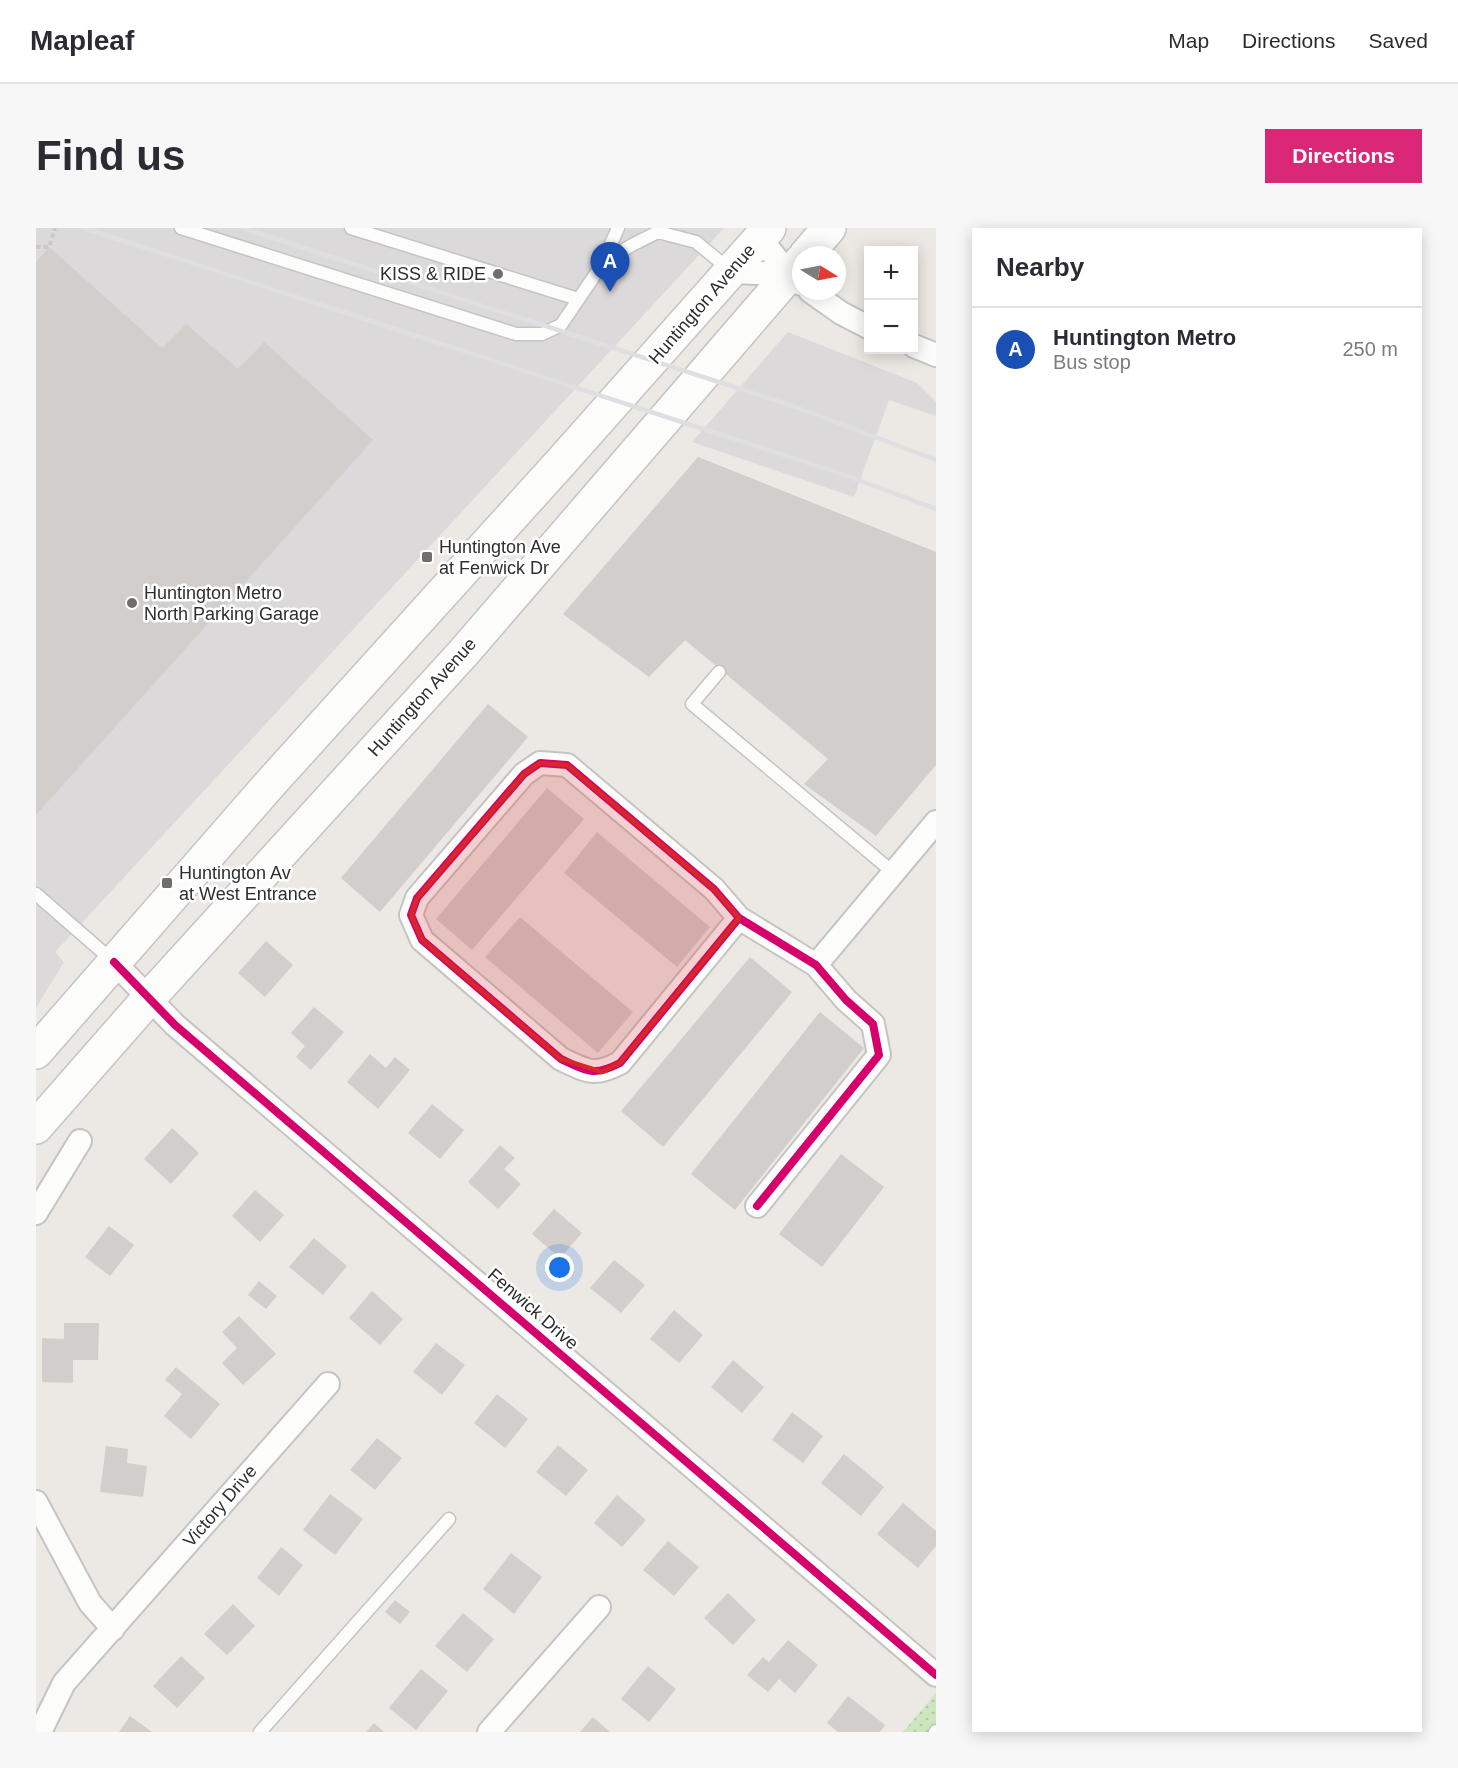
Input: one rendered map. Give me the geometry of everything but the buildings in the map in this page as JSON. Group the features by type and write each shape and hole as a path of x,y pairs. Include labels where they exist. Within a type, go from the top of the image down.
{"main road":[{"name":"Huntington Avenue","path":"818,246 829,228"},
{"name":"Huntington Avenue","path":"36,1052 269,784 731,272 759,231"},
{"name":"Huntington Avenue","path":"36,1127 149,998 465,651 792,283"}],"street":[{"path":"759,231 792,264"},
{"path":"731,272 792,273"},
{"path":"828,300 841,313 864,325"},
{"path":"918,348 936,355"},
{"path":"739,918 620,1063 602,1072 581,1068 561,1059 422,940 411,915 417,898 524,774 540,763 567,765 714,889 739,918 816,965 846,1000 873,1024 879,1055 757,1206"},
{"path":"816,965 936,822"},
{"name":"Fenwick Drive","path":"114,962 175,1025 936,1675"},
{"path":"36,1213 80,1141"},
{"name":"Victory Drive","path":"40,1732 64,1683 328,1384"},
{"path":"36,1502 90,1603 113,1629"},
{"path":"489,1732 599,1607"}],"lane":[{"path":"181,228 516,334 542,334 561,324 603,263 618,228"},
{"path":"351,228 578,299"},
{"path":"603,263 632,244 658,232 696,242 731,272"},
{"path":"719,672 692,704 894,873"},
{"path":"36,894 114,962"},
{"path":"260,1732 449,1519"}],"path":[{"path":"36,247 49,248 55,228"}],"highlighted area":[{"path":"540,763 567,765 714,889 739,918 620,1063 602,1072 561,1059 422,940 411,915 417,898 524,774"}],"shaded area":[{"path":"36,228 724,228 55,952 64,962 36,1008"},
{"path":"788,332 917,383 936,402 936,416 889,400 854,497 692,442"}],"green space":[{"path":"936,1693 936,1732 903,1732"}],"railway":[{"path":"84,228 839,473 936,509"},
{"path":"242,228 793,406 936,460"}],"cycle path":[{"path":"739,918 620,1063 603,1070 590,1071 561,1059 422,940 411,915 417,898 524,774 540,763 567,765 714,889 739,918 816,965 846,1000 873,1024 879,1055 757,1206"},
{"path":"114,962 175,1025 936,1675"}],"place":[{"name":"KISS & RIDE","path":"498,274"},
{"name":"Huntington Metro","path":"610,292"},
{"name":"Huntington Ave at Fenwick Dr","path":"427,557"},
{"name":"Huntington Metro North Parking Garage","path":"132,603"},
{"name":"Huntington Av at West Entrance","path":"167,883"}]}
